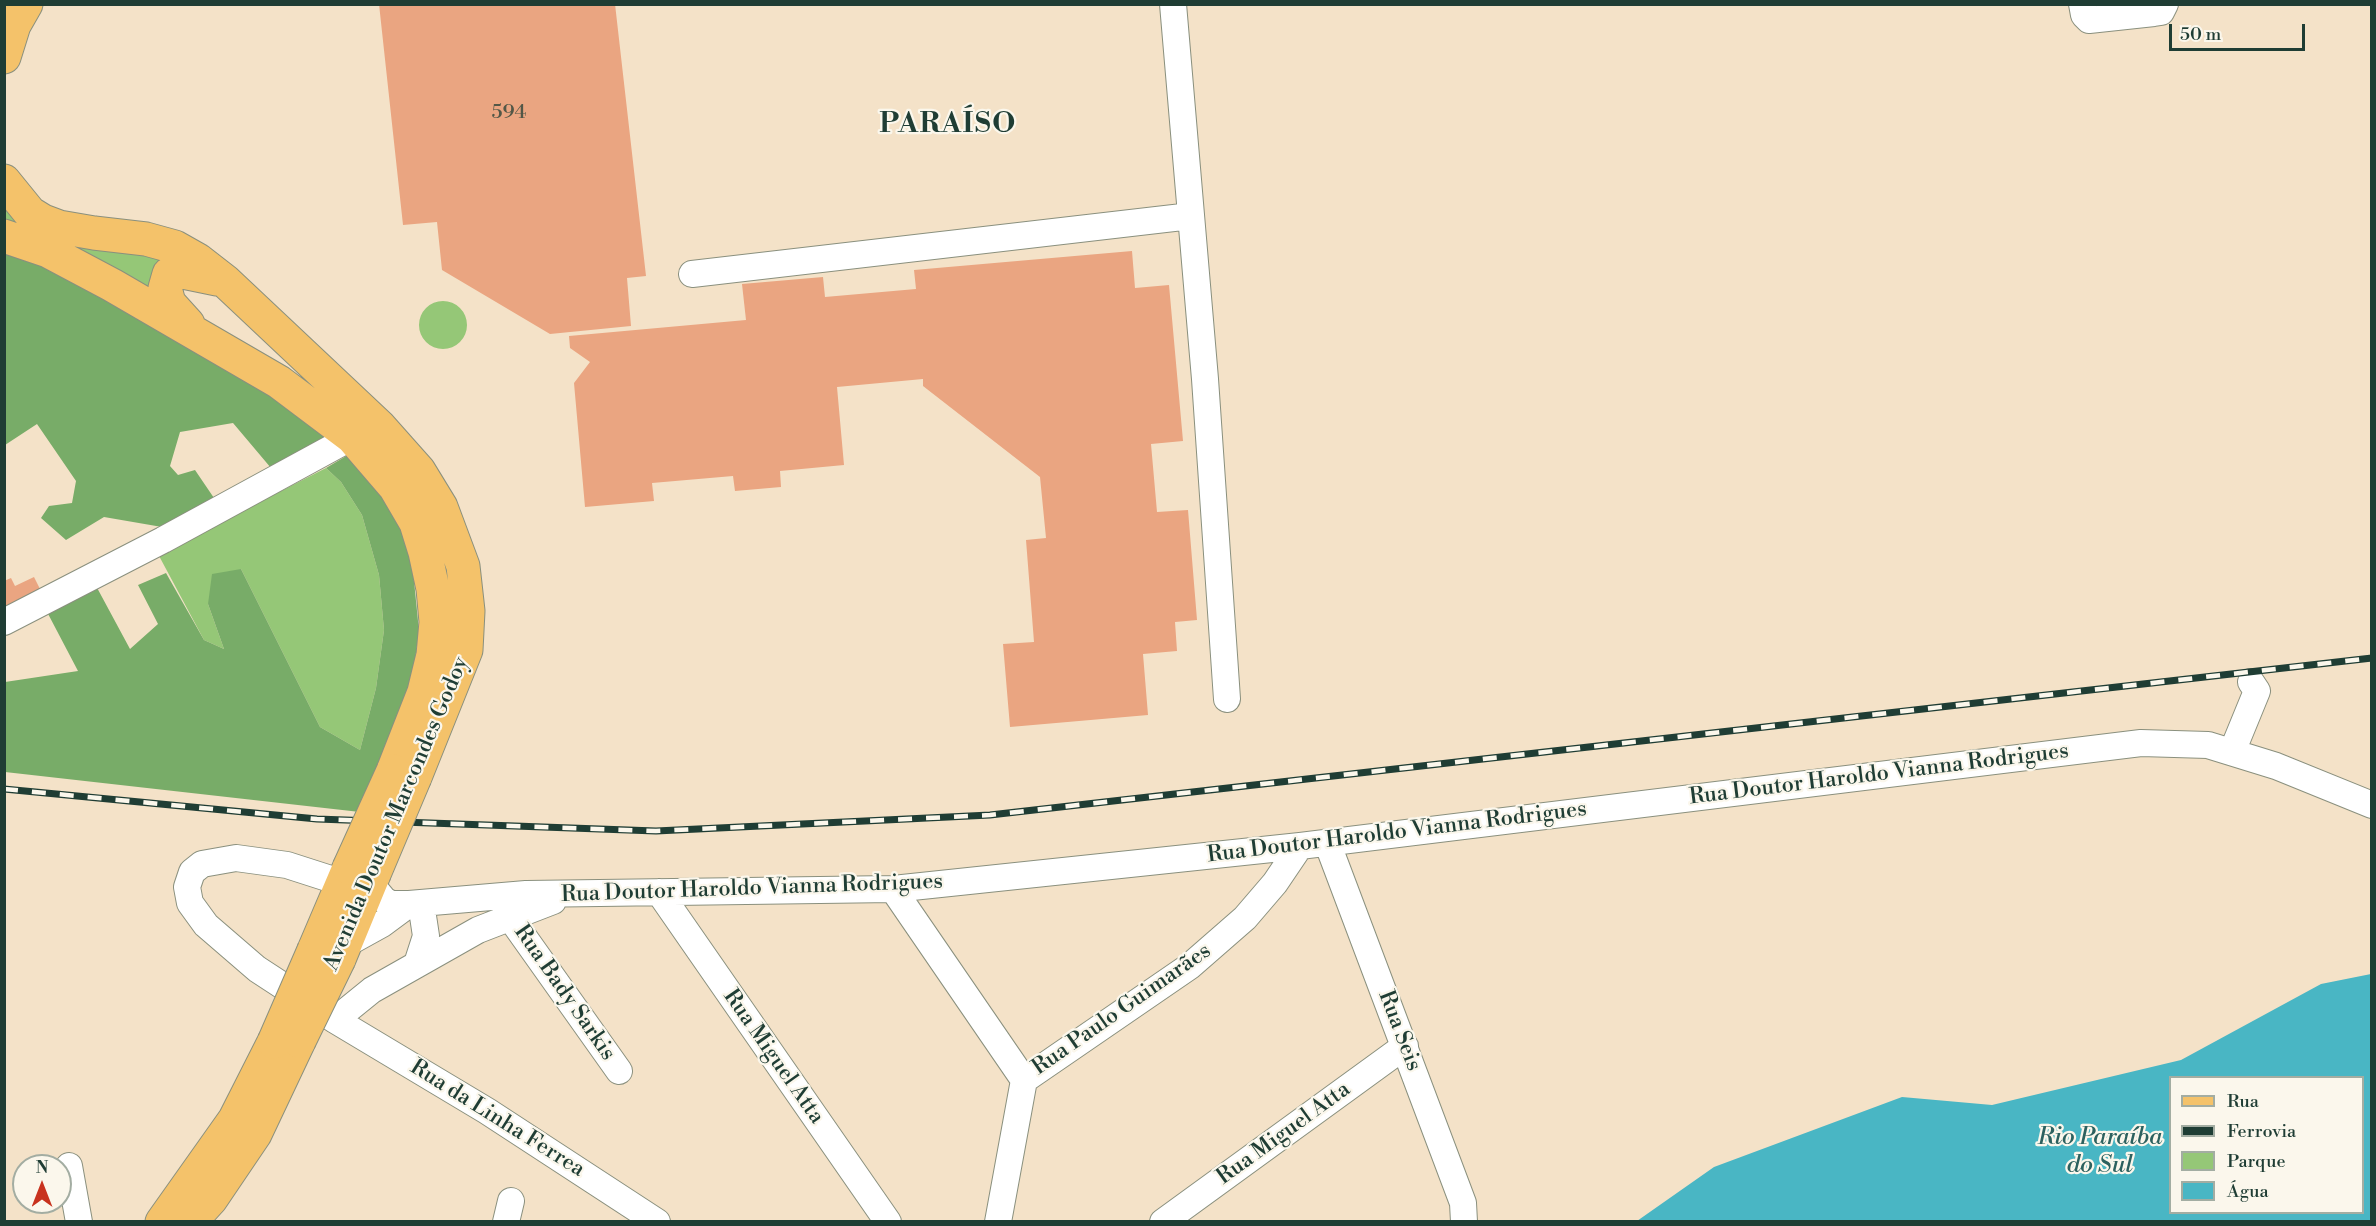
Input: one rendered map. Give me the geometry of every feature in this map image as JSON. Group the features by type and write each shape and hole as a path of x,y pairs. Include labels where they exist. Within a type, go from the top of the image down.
{"main road":[{"path":"4,57 14,25 26,4"},
{"name":"Avenida Doutor Marcondes Godoy","path":"4,181 30,213 42,220 58,227 146,239 175,248 198,260 225,281 393,441 419,471 441,507 463,566 468,611 466,650 404,774 359,877 332,951 286,1042 235,1119 162,1221"},
{"name":"Avenida Doutor Marcondes Godoy","path":"4,236 48,251 192,329 279,382 352,437 395,487 416,523 433,589 436,622 433,655 404,774"},
{"path":"192,329 170,303 165,288 170,274 183,272 225,281"},
{"name":"Avenida Doutor Marcondes Godoy","path":"190,1221 211,1199 255,1134 286,1042"}],"street":[{"path":"1173,4 1227,699"},
{"path":"2082,4 2084,15 2089,20 2161,12 2165,4"},
{"path":"692,274 1191,216"},
{"path":"4,622 163,540 352,437"},
{"path":"2232,752 2257,691 2251,682"},
{"name":"Rua Doutor Haroldo Vianna Rodrigues","path":"415,904 526,894 893,889 1300,846 2142,743 2208,745 2276,766 2372,805"},
{"name":"Rua Seis","path":"1327,842 1462,1203 1464,1221"},
{"name":"Rua Paulo Guimarães","path":"893,889 1024,1080 1190,966 1245,918 1275,883 1300,846"},
{"name":"Rua da Linha Ferrea","path":"359,877 236,858 202,864 192,872 187,887 190,903 206,925 257,969 334,1020 487,1111 657,1221"},
{"path":"359,877 391,904 415,904"},
{"name":"Rua Miguel Atta","path":"659,892 888,1221"},
{"path":"334,1020 372,990 478,930 509,916 570,895"},
{"path":"332,951 415,904"},
{"path":"415,904 426,936 417,964"},
{"name":"Rua Bady Sarkis","path":"509,916 619,1071"},
{"name":"Rua Miguel Atta","path":"1162,1221 1405,1046"},
{"path":"998,1221 1024,1080"},
{"path":"72,1182 79,1221"}],"green space":[{"path":"4,200 135,253 172,263 157,293 5,220"},
{"path":"4,245 229,365 330,435 271,468 233,423 180,432 170,466 178,475 195,470 214,498 162,527 104,517 66,540 41,518 49,506 72,503 76,481 37,424 5,445"},
{"path":"443,301 460,308 467,325 460,342 443,349 426,342 419,325 426,308"},
{"path":"353,452 370,475 404,534 412,561 419,631 413,674 396,724 360,812 5,772 5,682 78,671 46,610 95,584 130,649 158,624 138,585 166,573 204,640 224,649 208,604 212,574 241,569 320,727 360,750 376,688 384,630 379,575 362,515 341,482 326,468"},
{"path":"326,468 341,482 362,515 379,575 384,630 376,688 360,750 320,727 241,569 208,604 224,649 204,640 158,554"}],"water":[{"name":"Rio Paraíba do Sul","path":"2371,974 2371,1221 1637,1221 1714,1167 1902,1097 1992,1105 2181,1060 2321,984"}],"building":[{"path":"379,4 615,4 646,276 627,278 631,326 550,334 442,270 437,222 403,225"},
{"path":"1132,251 1135,288 1169,285 1183,441 1151,444 1157,512 1188,510 1197,620 1175,622 1177,651 1143,654 1148,715 1010,727 1003,644 1034,642 1026,540 1046,538 1040,477 923,386 923,379 837,387 844,465 780,471 781,487 735,491 733,476 652,483 654,501 585,507 574,383 590,362 570,348 569,336 746,320 742,284 823,277 825,297 916,289 914,270"},
{"path":"34,577 43,595 4,613 4,581 11,578 15,586"}],"railway":[{"path":"4,789 317,819 656,831 990,815 2372,658"}],"district":[{"name":"PARAÍSO","path":"948,125"}]}
